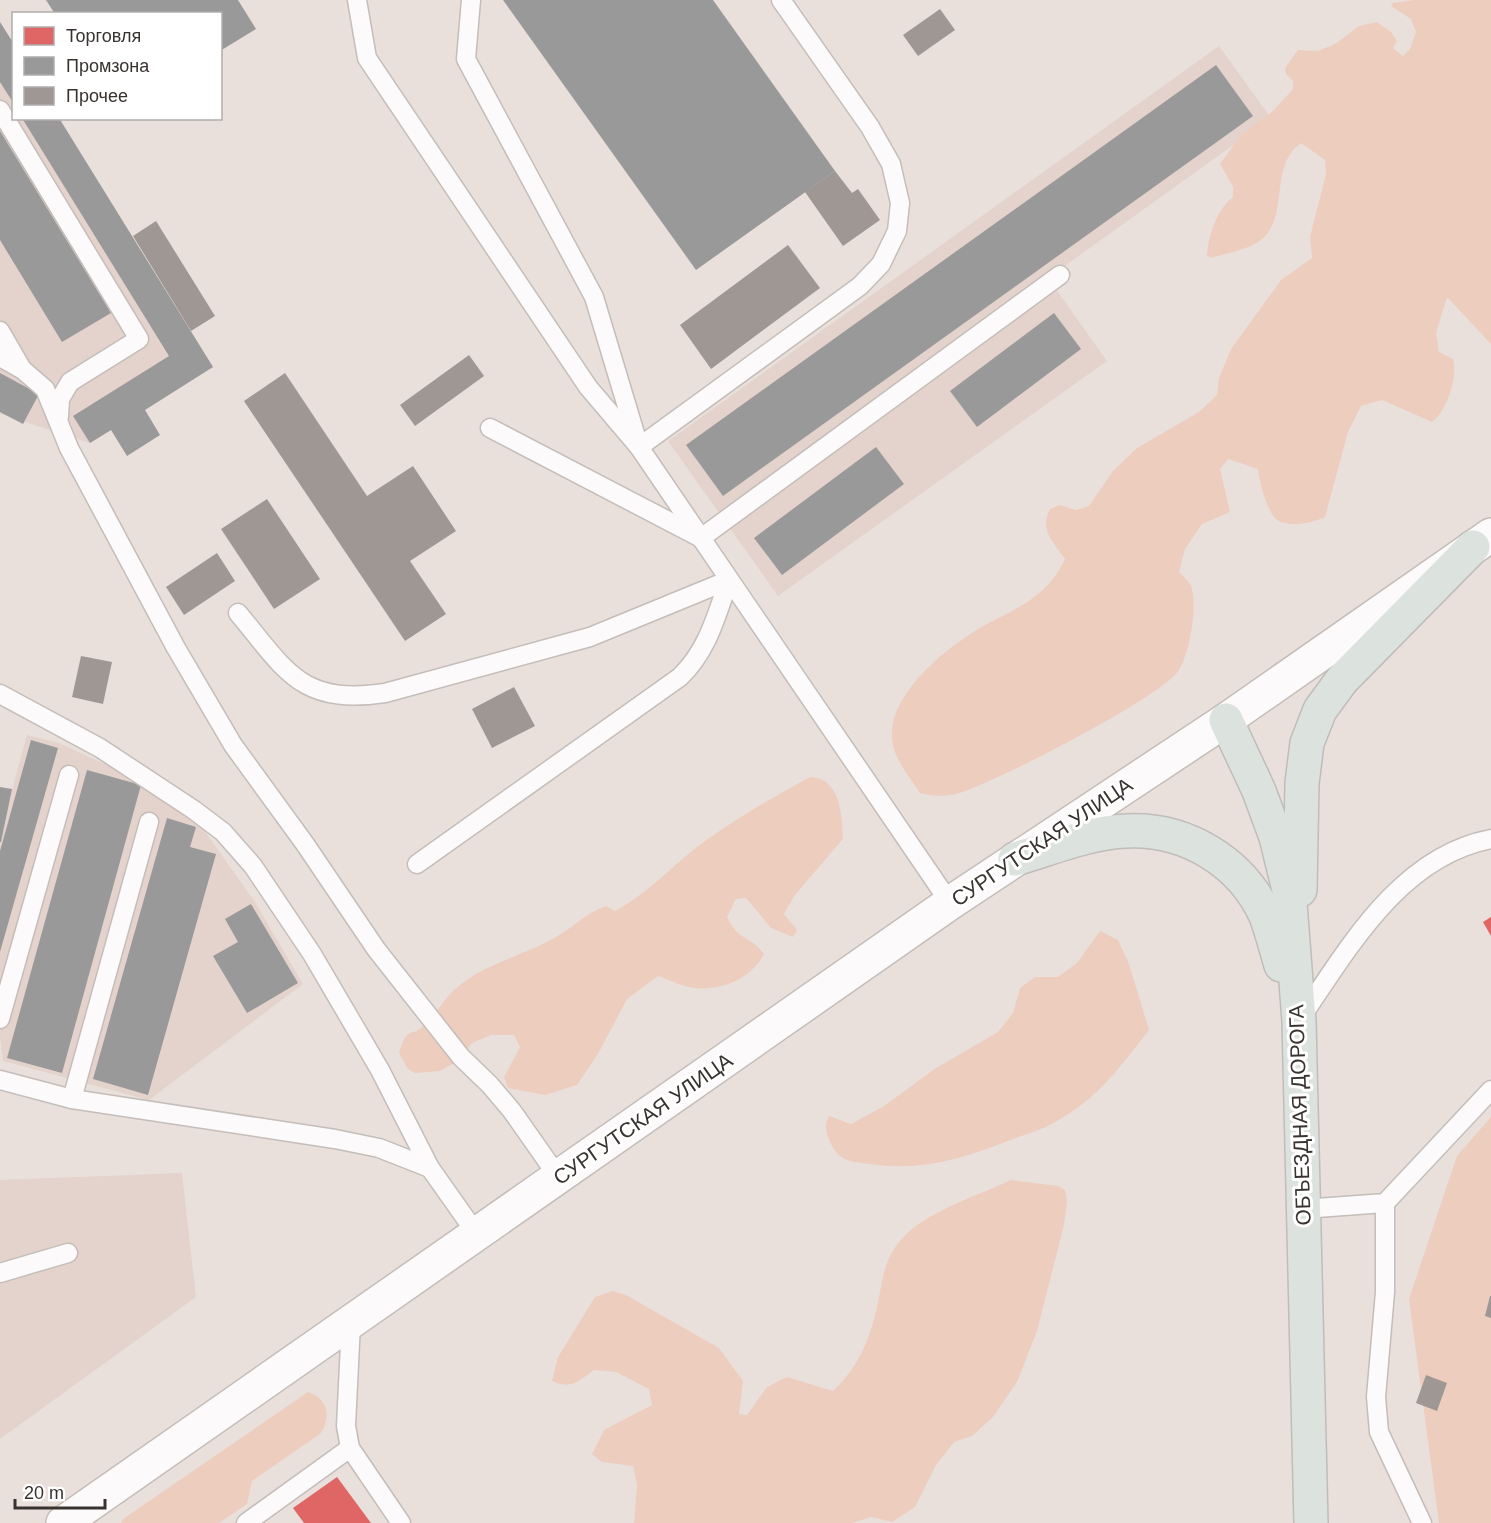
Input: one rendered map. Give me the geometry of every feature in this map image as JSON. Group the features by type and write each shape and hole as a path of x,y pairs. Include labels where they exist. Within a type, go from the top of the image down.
{"main road":[{"name":"СУРГУТСКАЯ УЛИЦА","path":"63,1523 478,1236 950,903 1226,720 1482,541"},
{"path":"1299,1021 1302,783 1307,743 1320,710 1342,680 1482,541"},
{"name":"ОБЪЕЗДНАЯ ДОРОГА","path":"1226,720 1259,791 1275,837 1286,879 1299,1021 1311,1523"},
{"path":"1015,860 1125,831 1166,833 1201,846 1230,866 1251,889 1266,917 1299,1021"}],"lane":[{"path":"357,0 367,58 588,387 639,447 950,903"},
{"path":"471,0 466,58 594,297 639,447"},
{"path":"639,447 860,286 881,264 897,231 900,203 891,164 870,127 782,0"},
{"path":"0,110 139,339 70,382 60,399 59,419"},
{"path":"700,538 1060,275"},
{"path":"0,331 23,370"},
{"path":"0,357 23,370 45,389 69,448 176,648 233,745 306,844 376,949 461,1057 490,1085 512,1111 559,1178"},
{"path":"490,428 700,538"},
{"path":"238,613 287,673 300,683 317,691 338,696 360,697 385,693 590,637 729,580"},
{"path":"417,864 680,677 692,666 706,645 729,580"},
{"path":"0,694 100,748 194,810 230,840 253,866 312,954 380,1070 430,1168 478,1236"},
{"path":"0,1018 69,775"},
{"path":"72,1099 149,822"},
{"path":"1299,1021 1353,942 1390,898 1429,865 1470,843 1491,839"},
{"path":"0,1080 72,1099 335,1139 379,1148 430,1168"},
{"path":"1303,1209 1385,1203 1491,1090"},
{"path":"1385,1203 1385,1292 1376,1397 1379,1432 1422,1523"},
{"path":"0,1273 68,1253"},
{"path":"351,1323 346,1426 350,1448 401,1523"},
{"path":"246,1523 350,1448"}],"shaded area":[{"path":"1414,0 1491,0 1491,344 1447,297 1436,333 1439,352 1453,359 1453,384 1447,402 1432,422 1382,400 1361,406 1348,432 1325,517 1299,524 1280,521 1272,514 1266,501 1258,469 1228,459 1220,469 1230,512 1202,524 1185,549 1179,572 1191,586 1194,605 1189,641 1179,670 1166,682 1111,719 1003,775 956,794 938,796 920,793 896,755 892,731 896,713 917,679 963,639 1028,602 1048,585 1065,559 1047,530 1047,516 1050,509 1060,505 1076,510 1089,506 1113,471 1137,448 1199,412 1217,395 1219,378 1231,349 1281,280 1312,258 1310,237 1326,174 1325,160 1301,143 1290,154 1284,167 1277,212 1264,237 1251,246 1211,258 1207,256 1214,223 1222,208 1233,197 1233,187 1220,164 1241,135 1273,111 1293,89 1293,81 1286,74 1285,68 1298,50 1318,51 1335,44 1359,26 1377,22 1391,32 1397,41 1393,48 1403,56 1410,49 1416,32 1411,19 1391,6 1393,3"},
{"path":"0,22 12,42 12,120 60,120 213,367 90,443 0,414"},
{"path":"1219,46 1271,118 1048,278 1107,361 778,596 668,441"},
{"path":"27,735 59,743 144,782 199,823 255,902 303,984 149,1100 3,1061 0,1037 0,833"},
{"path":"810,777 820,779 834,791 842,820 843,839 794,896 784,914 797,930 793,937 771,928 746,898 736,899 727,917 731,925 764,954 752,970 744,976 726,985 695,988 658,976 627,999 598,1054 577,1085 545,1095 508,1088 504,1077 520,1047 514,1035 491,1035 472,1043 456,1062 440,1071 415,1073 408,1069 399,1053 405,1038 425,1025 450,994 465,981 556,937 599,909 606,906 615,911 626,905 720,831"},
{"path":"1100,931 1118,940 1129,964 1149,1030 1107,1081 1084,1103 1039,1130 943,1162 889,1166 853,1162 839,1155 826,1131 829,1116 851,1124 884,1106 936,1068 998,1032 1013,1013 1020,988 1035,977 1058,977 1077,963"},
{"path":"1491,1117 1491,1523 1439,1523 1409,1299 1457,1156"},
{"path":"182,1173 196,1297 0,1439 0,1180"},
{"path":"1011,1180 1058,1186 1065,1190 1067,1202 1064,1225 1037,1331 1017,1382 993,1417 972,1436 954,1442 936,1465 915,1507 892,1522 871,1517 852,1523 634,1523 637,1485 633,1466 602,1462 592,1454 604,1430 652,1405 649,1389 616,1372 594,1370 574,1383 564,1385 552,1381 558,1357 595,1297 613,1291 626,1295 719,1348 743,1381 739,1414 747,1415 767,1387 787,1377 833,1391 855,1365 865,1344 873,1322 886,1267 902,1238 935,1214"},
{"path":"308,1392 324,1404 327,1415 324,1428 320,1434 252,1481 247,1504 219,1523 121,1523 123,1519"}],"building: Торговля":[{"path":"1491,917 1491,936 1483,922"},
{"path":"337,1477 371,1523 304,1523 293,1508"}],"building: Промзона":[{"path":"46,0 238,0 256,29 222,50 222,12 54,12"},
{"path":"503,0 713,0 835,171 696,270"},
{"path":"0,22 12,41 12,101 0,82"},
{"path":"1216,65 1253,116 723,496 686,445"},
{"path":"23,120 60,120 213,367 145,410 160,435 127,456 111,430 90,443 73,416 169,356"},
{"path":"0,131 111,313 62,342 0,240"},
{"path":"1054,313 1081,349 977,427 950,391"},
{"path":"0,373 39,394 23,424 0,412"},
{"path":"876,447 904,484 782,575 754,538"},
{"path":"31,740 58,748 0,952 0,851"},
{"path":"87,770 141,785 62,1073 7,1058"},
{"path":"0,787 12,789 1,842 0,842"},
{"path":"167,818 196,827 190,847 216,854 148,1095 93,1079"},
{"path":"251,904 298,983 247,1013 213,956 238,942 225,919"}],"building: Прочее":[{"path":"940,9 955,30 918,56 903,35"},
{"path":"835,171 852,193 858,189 880,220 843,246 805,192"},
{"path":"156,221 215,316 191,331 133,236"},
{"path":"788,245 820,288 711,369 680,325"},
{"path":"469,355 484,376 415,426 400,405"},
{"path":"285,373 367,496 413,466 456,531 410,561 446,614 405,641 244,401"},
{"path":"267,499 320,579 274,609 221,529"},
{"path":"217,553 235,581 184,615 166,587"},
{"path":"81,656 112,662 103,704 72,697"},
{"path":"514,687 535,726 492,748 472,709"},
{"path":"1491,1296 1491,1318 1485,1316"},
{"path":"1426,1375 1447,1383 1437,1411 1416,1403"}]}
